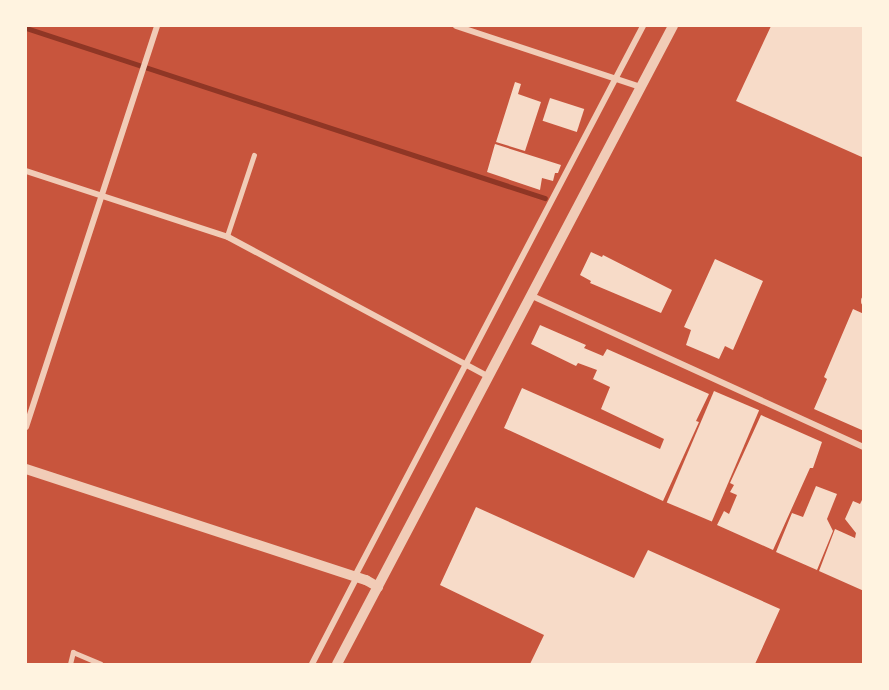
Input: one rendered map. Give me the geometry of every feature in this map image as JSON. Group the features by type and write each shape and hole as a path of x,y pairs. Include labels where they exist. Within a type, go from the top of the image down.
{"street":[{"path":"26,427 157,26"},
{"path":"456,26 640,87"},
{"path":"312,664 643,26"},
{"path":"337,664 673,26"},
{"path":"26,171 227,237 489,377"},
{"path":"530,295 864,447"},
{"path":"26,469 356,577 378,587"}],"lane":[{"path":"227,237 254,155"},
{"path":"70,664 73,652 101,664"}],"building":[{"path":"771,26 864,26 864,158 736,101"},
{"path":"515,82 521,84 518,94 541,102 525,151 496,142"},
{"path":"550,98 584,109 577,132 543,121"},
{"path":"495,144 561,165 558,173 555,173 553,181 542,178 540,190 487,172"},
{"path":"591,252 602,257 603,255 672,290 661,313 590,283 591,281 580,275"},
{"path":"715,259 763,281 733,350 725,346 719,359 686,345 691,330 684,327"},
{"path":"853,309 864,314 864,431 814,409 827,379 824,377"},
{"path":"540,325 586,345 584,348 603,356 607,349 709,394 696,421 699,422 663,501 504,428 522,388 660,449 664,439 601,409 610,387 593,379 597,370 578,363 576,366 531,344"},
{"path":"714,391 759,410 712,522 667,502"},
{"path":"761,415 822,442 813,468 810,468 773,550 717,525 724,511 729,514 737,495 730,492 734,485 730,483"},
{"path":"816,486 837,494 827,519 833,531 817,570 776,552 792,513 803,517"},
{"path":"864,496 864,591 819,571 835,529 855,538 856,533 845,519 853,501 860,504"},
{"path":"476,507 634,578 648,550 780,609 755,664 530,664 544,635 440,585"}],"waterway":[{"path":"26,28 545,198"}]}
